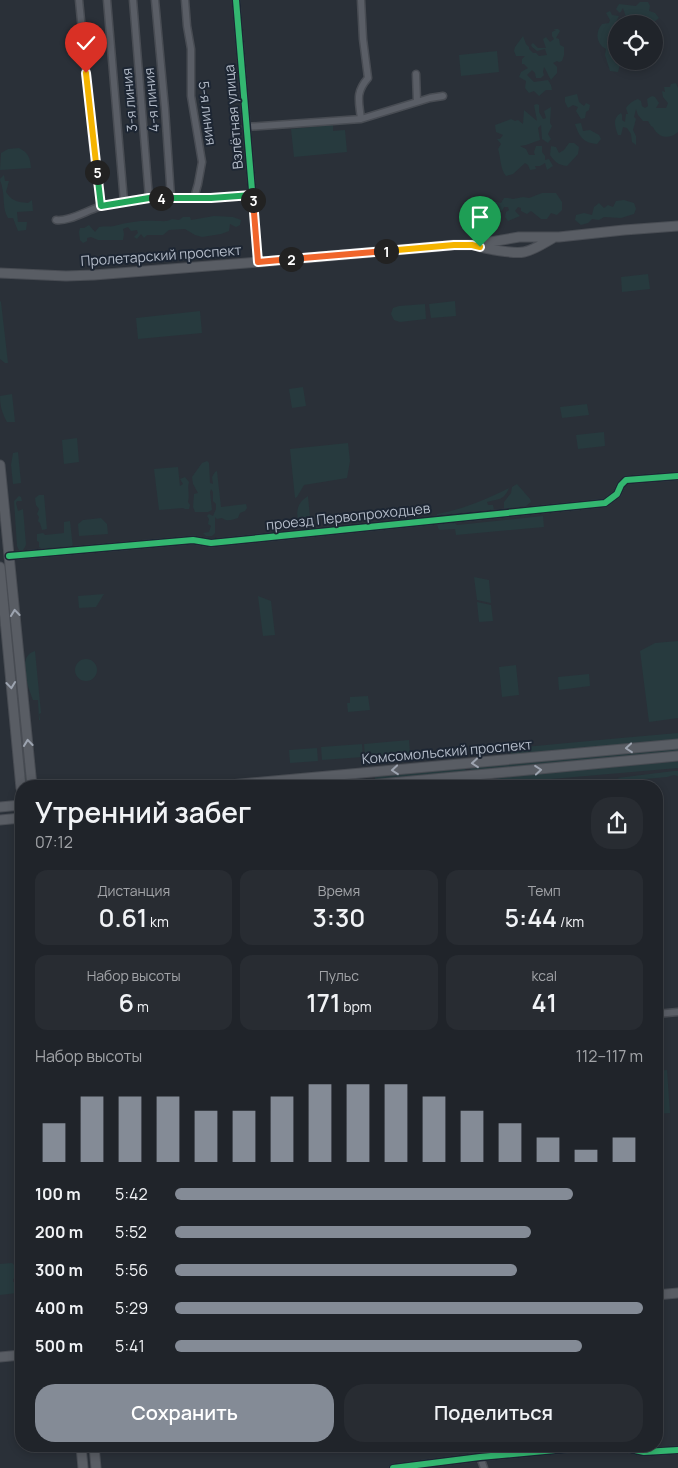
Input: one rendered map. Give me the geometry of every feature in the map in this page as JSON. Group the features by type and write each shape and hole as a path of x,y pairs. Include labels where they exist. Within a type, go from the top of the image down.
{"main road":[{"name":"Пролетарский проспект","path":"0,273 66,276 94,275 472,245 522,237 555,237 678,226"},
{"path":"517,252 513,245 515,239 522,237 527,238 530,244 528,250"},
{"name":"Пролетарский проспект","path":"472,245 517,252 528,250 555,237"},
{"path":"0,465 31,780"},
{"path":"0,567 20,780"},
{"name":"Комсомольский проспект","path":"285,780 678,744"},
{"name":"Комсомольский проспект","path":"423,780 678,756"},
{"path":"0,807 15,806"},
{"path":"0,820 15,819"},
{"path":"663,1294 678,1293"},
{"path":"0,1357 15,1356"},
{"path":"82,1452 83,1468"},
{"path":"95,1452 96,1468"}],"street":[{"path":"79,0 101,206"},
{"path":"107,0 124,202"},
{"name":"3-я линия","path":"133,0 149,198"},
{"name":"4-я линия","path":"155,0 171,198"},
{"name":"5-я линия","path":"185,0 186,26 190,49 191,96 202,162 194,198"},
{"name":"Взлётная улица","path":"236,0 258,262"},
{"path":"361,0 368,78 359,93 361,119"},
{"path":"416,74 418,102"},
{"path":"246,127 361,119 430,98 443,96"},
{"path":"56,220 65,220 101,206 149,198 218,198 252,195"},
{"name":"проезд Первопроходцев","path":"9,556 193,540 211,543 605,503 617,494 620,485 626,480 678,476"},
{"path":"663,1013 678,1012"},
{"path":"663,1451 678,1450"},
{"path":"480,1452 484,1468"},
{"path":"393,1468 534,1452"}],"green space":[{"path":"640,2 648,2 650,6 649,11 657,15 625,15 623,8 620,13 616,9 619,4 636,6"},
{"path":"608,23 608,65 605,55 606,49 598,41 598,31 602,24"},
{"path":"553,29 560,31 556,38 559,39 560,45 564,47 564,55 562,61 553,63 557,67 557,73 551,80 544,67 544,75 541,78 536,78 532,70 527,75 534,82 548,80 551,85 552,90 546,90 539,96 534,91 529,93 525,88 526,81 519,77 521,72 528,68 522,64 522,59 525,56 516,56 514,51 523,36 533,53 539,56 547,55 545,49 537,51 531,45 533,43 538,48 546,48 543,39 546,37 550,42 554,39 552,32 556,30"},
{"path":"497,51 499,72 461,76 459,55"},
{"path":"676,83 678,88 678,132 675,135 664,137 658,134 648,121 643,121 636,109 633,130 636,136 636,145 632,142 631,134 627,128 623,127 621,135 618,135 615,126 616,117 621,113 622,120 625,122 626,114 628,114 626,108 630,104 638,99 645,108 648,106 647,99 652,96 659,103 656,108 666,108 668,103 663,97 662,91 665,92 664,87 670,87 671,84"},
{"path":"577,94 579,102 584,106 586,103 590,105 585,118 581,119 576,111 578,107 573,105 568,108 565,102 565,97"},
{"path":"537,104 543,119 546,118 544,111 551,107 550,123 552,126 548,134 551,139 548,143 542,139 541,125 538,128 540,140 520,146 526,149 529,155 535,155 536,146 542,146 545,160 549,159 553,166 547,170 545,163 535,166 536,169 530,170 525,163 513,174 506,176 498,149 501,144 497,139 500,139 503,135 496,132 495,125 511,119 518,120 523,124 524,110 537,121 534,105"},
{"path":"581,123 583,131 590,130 599,135 601,139 597,144 588,142 580,135 575,124"},
{"path":"333,125 333,131 345,130 347,152 294,157 291,129"},
{"path":"569,143 574,143 579,147 578,154 567,166 559,164 550,155 551,146 556,147 559,153"},
{"path":"19,148 28,156 31,168 0,170 1,153 8,149"},
{"path":"4,175 5,181 9,181 6,192 10,197 24,203 32,200 33,211 17,212 18,222 27,222 26,230 18,231 13,218 8,218 6,214 0,179"},
{"path":"542,193 556,193 562,202 562,210 557,215 551,213 547,219 541,219 531,211 527,214 518,207 515,211 520,216 508,221 505,217 506,212 509,210 508,207 504,207 502,211 494,212 489,206 486,208 481,206 492,201 501,203 504,198 529,198"},
{"path":"624,200 634,203 636,209 634,214 621,218 604,217 599,220 592,219 588,223 581,225 575,220 576,215 584,213 592,215 594,207 599,203 604,208 608,205 613,207 616,201"},
{"path":"214,216 233,217 241,220 240,225 236,227 230,224 229,231 202,237 185,229 169,230 163,235 147,235 144,238 141,234 137,239 134,237 138,233 137,230 131,231 128,227 123,229 123,240 98,240 91,237 87,238 87,241 83,243 80,240 80,228 89,225 95,232 99,227 125,223 179,220 183,217 190,217 191,220"},
{"path":"648,274 650,289 622,292 621,277"},
{"path":"455,301 456,316 431,318 429,304"},
{"path":"1,302 8,363 0,359"},
{"path":"425,304 426,319 400,322 394,320 391,314 393,308 399,306"},
{"path":"200,311 202,333 138,339 136,318"},
{"path":"303,387 306,406 292,408 289,389"},
{"path":"12,394 15,422 7,422 0,403 0,396"},
{"path":"587,404 589,415 562,418 560,407"},
{"path":"604,432 605,446 578,449 576,435"},
{"path":"77,438 79,462 64,464 62,440"},
{"path":"348,443 350,461 347,478 304,485 295,498 290,449"},
{"path":"18,452 21,483 13,484 11,465 13,453"},
{"path":"207,461 209,463 210,483 213,484 212,477 217,471 221,507 246,504 247,508 240,513 238,518 228,520 215,517 215,533 212,536 206,536 203,533 209,532 211,526 208,524 209,519 207,516 209,514 213,516 216,509 211,489 212,510 208,512 195,512 193,507 194,494 198,493 193,484 192,477 202,463"},
{"path":"178,467 180,486 183,484 180,479 185,477 189,482 189,509 159,510 154,469"},
{"path":"517,484 531,502 526,506 504,509 504,502 511,493 512,487"},
{"path":"509,488 503,497 487,502 488,505 493,505 494,510 437,517 437,514 474,504"},
{"path":"39,495 44,495 47,529 42,530 38,521 39,517 37,514 39,509 35,498"},
{"path":"19,496 22,501 17,501 16,503 18,511 23,509 26,544 23,550 19,550 17,546 14,501"},
{"path":"308,496 311,527 302,527 297,514 301,502"},
{"path":"543,516 544,527 456,535 455,529 440,530 437,523 439,521 452,520 457,525"},
{"path":"101,518 107,524 108,534 79,536 78,524 83,520"},
{"path":"70,521 73,548 43,550 39,547 37,534 64,533 64,522"},
{"path":"6,576 8,576 28,780 25,780"},
{"path":"474,577 489,580 491,603 477,600"},
{"path":"104,594 96,607 79,608 78,596"},
{"path":"258,596 271,601 275,635 263,636"},
{"path":"477,602 491,605 493,621 479,622"},
{"path":"678,641 678,718 649,722 640,651 655,643"},
{"path":"35,651 41,713 39,714 40,720 39,720 38,700 33,700 25,672 26,659 29,654"},
{"path":"86,659 94,662 97,670 94,678 86,681 78,678 75,670 78,662"},
{"path":"516,665 519,695 502,697 499,667"},
{"path":"589,674 590,686 559,690 558,677"},
{"path":"368,696 370,710 348,712 347,703 350,703 350,697"},
{"path":"678,733 678,739 514,755 507,751 514,748"},
{"path":"409,740 410,753 365,757 364,744"},
{"path":"362,744 363,757 322,760 321,747"},
{"path":"678,747 678,752 471,771 470,768 485,766"},
{"path":"317,748 318,761 290,763 289,750"},
{"path":"678,762 678,768 541,780 496,780 499,777"},
{"path":"465,768 466,771 375,780 375,776"},
{"path":"678,771 678,776 635,780 617,778"},
{"path":"663,1070 667,1070 670,1113 663,1114"},
{"path":"12,1263 15,1266 13,1282 15,1281 15,1293 0,1295 0,1264"}],"cycle path":[{"path":"236,0 258,262"},
{"path":"9,556 193,540 211,543 605,503 617,494 621,485 626,480 678,476"},
{"path":"663,1451 678,1450"},
{"path":"393,1468 534,1452"}],"route":[{"path":"86,73 101,206 149,198 211,198 252,195 258,262 454,245 480,247"}]}
